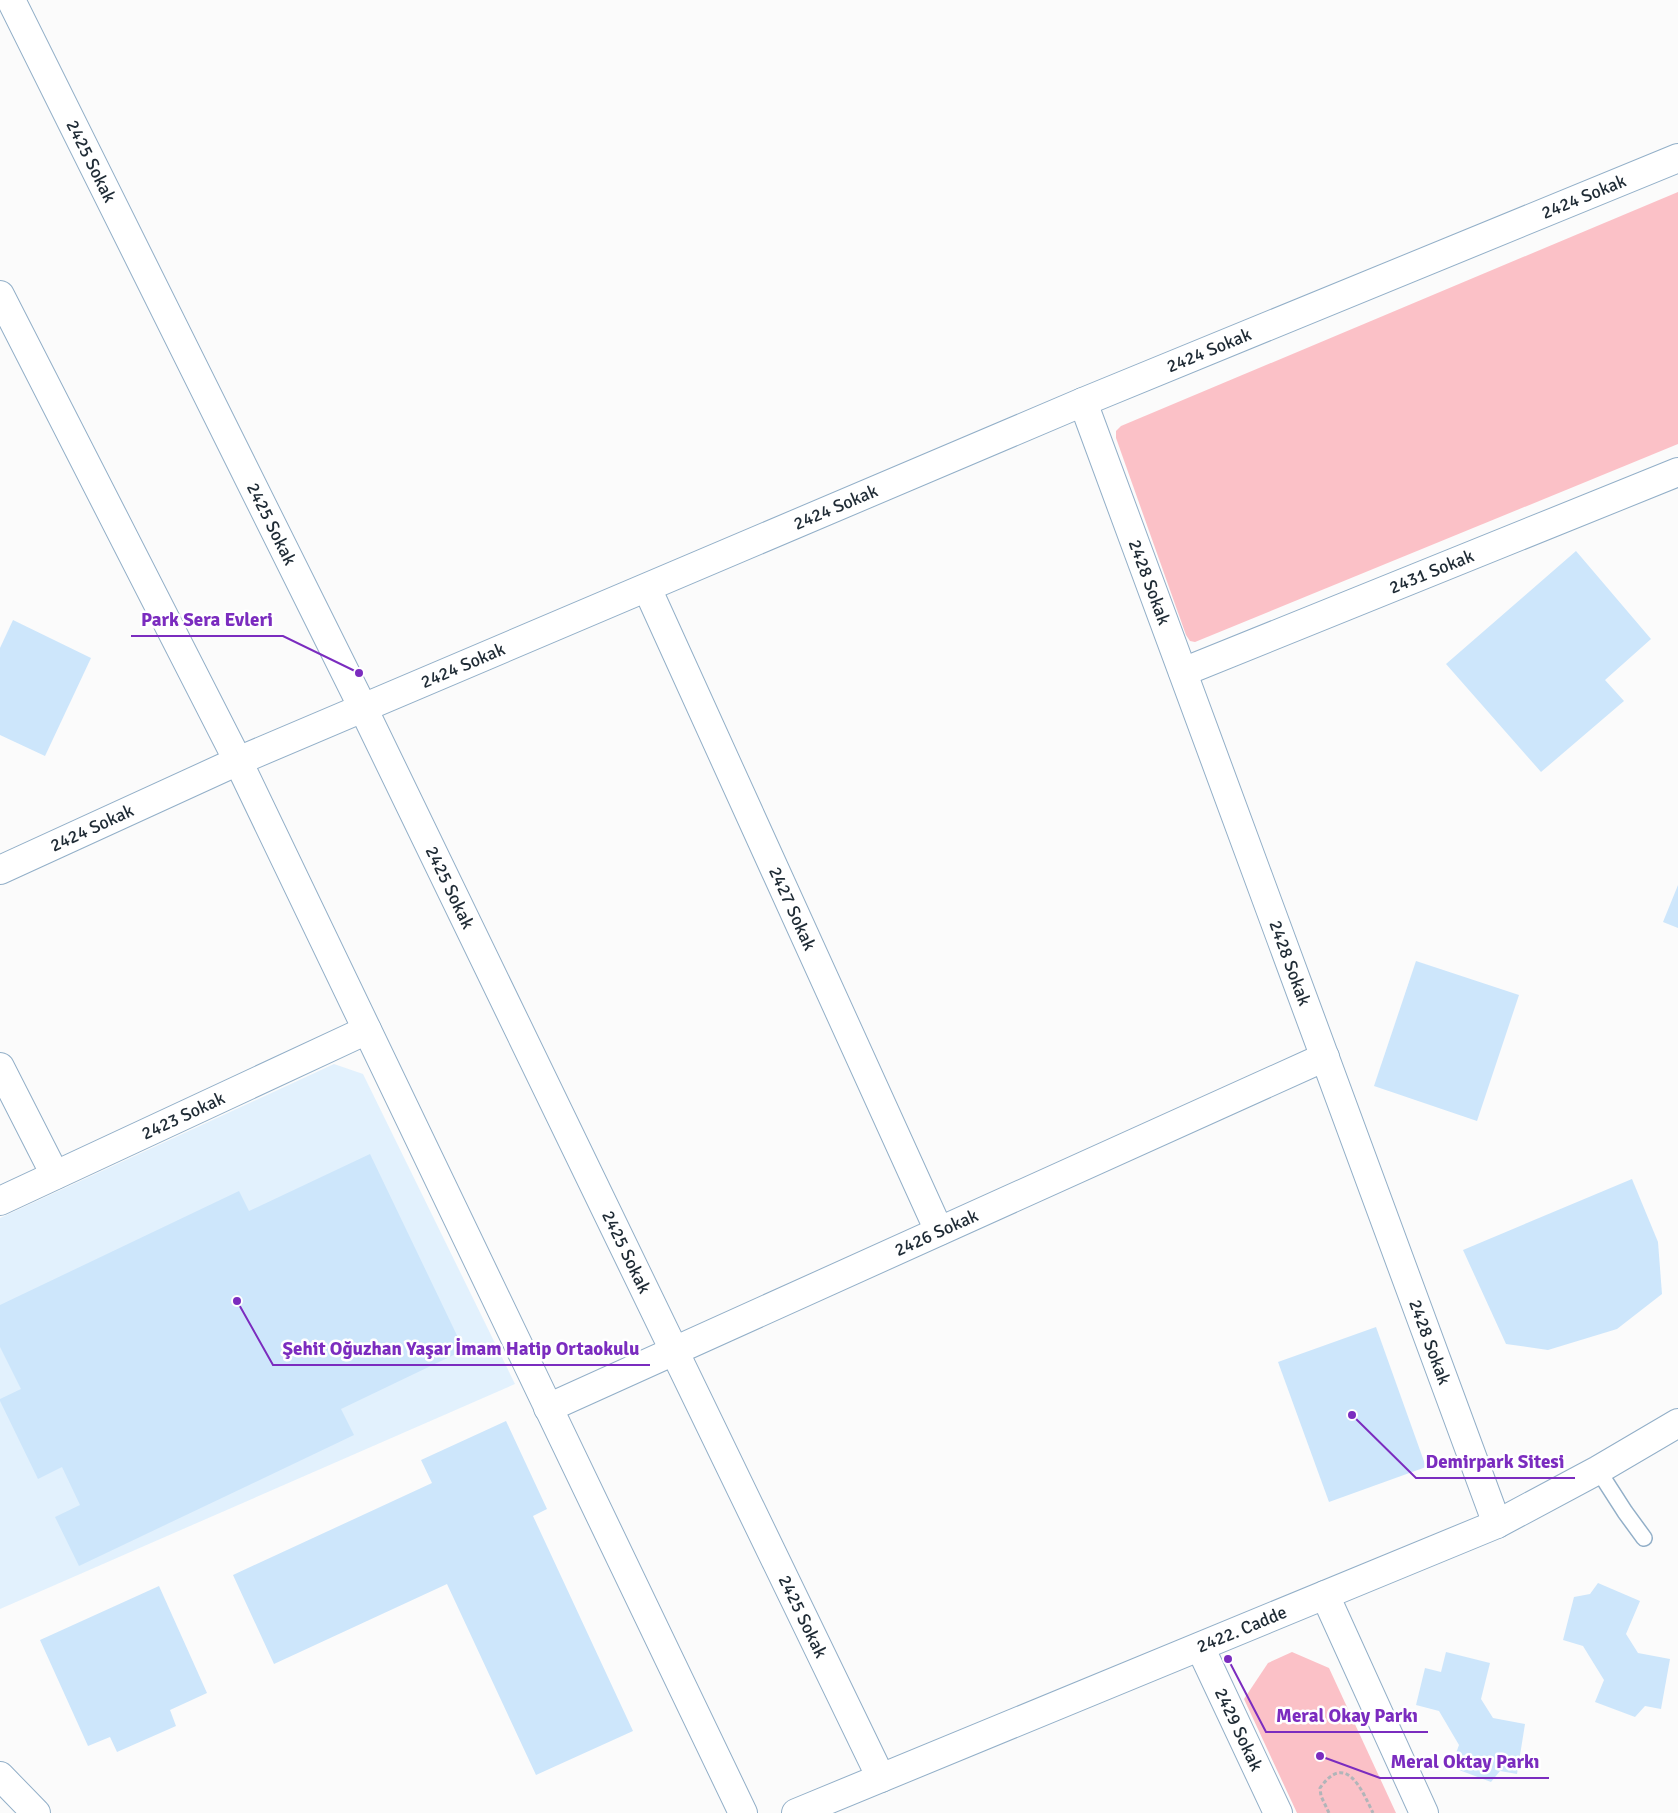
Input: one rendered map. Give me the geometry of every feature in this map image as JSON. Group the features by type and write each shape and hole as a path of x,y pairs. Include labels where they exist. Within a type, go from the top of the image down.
{"street":[{"name":"2425 Sokak","path":"11,0 363,708 881,1778"},
{"name":"2424 Sokak","path":"0,870 238,762 1083,402 1678,158"},
{"path":"0,295 238,762 742,1813"},
{"name":"2428 Sokak","path":"1083,402 1497,1524"},
{"name":"2431 Sokak","path":"1183,672 1678,472"},
{"name":"2427 Sokak","path":"647,588 939,1231"},
{"name":"2423 Sokak","path":"0,1201 367,1030"},
{"name":"2426 Sokak","path":"548,1408 1325,1058"},
{"path":"0,1067 56,1175"},
{"name":"2422. Cadde","path":"796,1813 1497,1524 1598,1470 1678,1423"},
{"path":"1325,1595 1424,1813"},
{"name":"2429 Sokak","path":"1200,1647 1278,1813"},
{"path":"0,1776 36,1813"}],"lane":[{"path":"1598,1470 1644,1538"}],"path":[{"path":"1329,1813 1321,1796 1320,1788 1325,1780 1333,1775 1346,1773 1352,1776 1373,1813"}],"shaded area":[{"path":"1678,192 1678,444 1195,642 1190,641 1186,635 1116,438 1116,431 1121,426"},
{"path":"334,1064 363,1074 515,1384 0,1609 0,1218"},
{"path":"1292,1652 1329,1668 1396,1813 1297,1813 1244,1699 1268,1663"}],"building":[{"path":"1576,551 1651,639 1605,680 1624,701 1541,772 1446,664"},
{"path":"13,620 91,658 45,756 0,735 0,648"},
{"path":"1678,885 1678,928 1663,922"},
{"path":"1416,961 1519,995 1477,1121 1374,1086"},
{"path":"370,1154 464,1350 341,1409 354,1435 79,1566 55,1517 80,1505 62,1467 38,1479 0,1401 0,1399 21,1389 0,1347 0,1305 239,1191 249,1211"},
{"path":"1632,1179 1658,1242 1662,1294 1617,1329 1548,1350 1506,1344 1463,1250"},
{"path":"1376,1327 1426,1467 1329,1502 1278,1362"},
{"path":"506,1421 547,1509 533,1516 633,1731 536,1775 447,1584 274,1664 233,1575 432,1483 421,1460"},
{"path":"1598,1583 1640,1601 1626,1634 1638,1653 1670,1659 1661,1709 1645,1706 1635,1717 1595,1702 1604,1680 1583,1646 1563,1640 1574,1597 1590,1594"},
{"path":"159,1586 207,1693 170,1710 176,1726 117,1752 110,1737 88,1746 40,1640"},
{"path":"1446,1652 1490,1663 1481,1699 1493,1718 1525,1724 1517,1774 1500,1771 1491,1782 1451,1767 1459,1745 1439,1711 1416,1705 1425,1668 1441,1672"}],"place":[{"name":"Park Sera Evleri","path":"359,673"},
{"name":"Şehit Oğuzhan Yaşar İmam Hatip Ortaokulu","path":"237,1301"},
{"name":"Demirpark Sitesi","path":"1352,1415"},
{"name":"Meral Okay Parkı","path":"1228,1659"},
{"name":"Meral Oktay Parkı","path":"1320,1756"}]}
